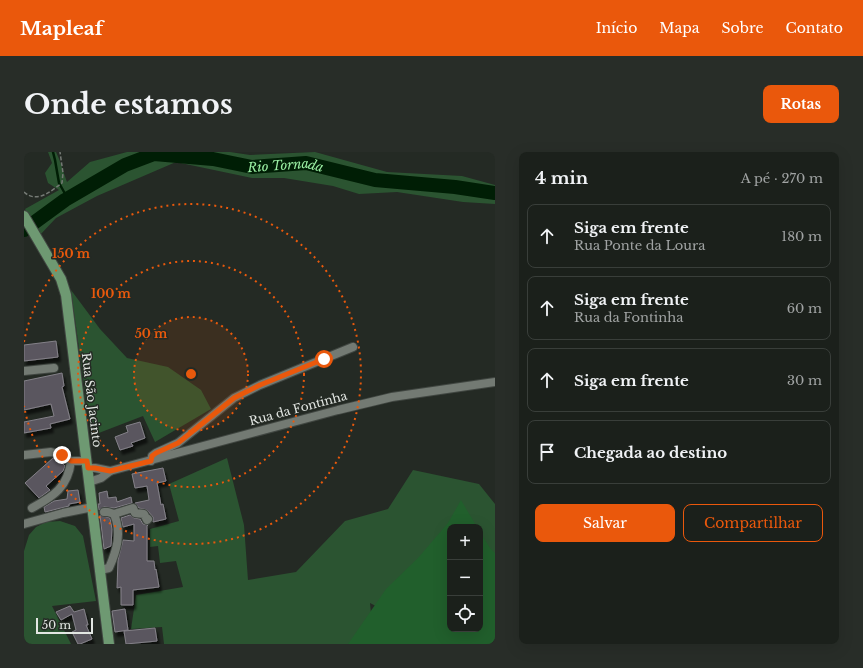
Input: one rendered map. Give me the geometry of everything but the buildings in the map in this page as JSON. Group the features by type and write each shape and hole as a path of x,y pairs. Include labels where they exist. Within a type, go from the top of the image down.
{"main road":[{"name":"Rua São Jacinto","path":"24,216 61,279 66,295 109,644"}],"street":[{"path":"151,461 152,456 178,443 234,398 260,385 353,347"},
{"path":"24,371 54,368"},
{"name":"Rua da Fontinha","path":"89,482 101,478 110,471 331,412 392,397 495,382"},
{"path":"24,455 51,452 62,455 71,461 70,472 62,486 56,493 32,508"},
{"name":"Rua da Fontinha","path":"71,461 110,471"},
{"path":"24,524 63,513 92,507"},
{"path":"104,512 114,514 133,508 135,514 144,514 148,520"},
{"path":"100,570 110,568 115,556 119,538 118,525 114,514"}],"path":[{"path":"24,192 28,196 40,197 62,183 63,173 60,152"}],"green space":[{"path":"48,152 56,152 67,182 90,162 127,152 230,152 250,155 315,152 387,172 462,176 495,185 495,204 463,202 397,192 359,194 333,186 284,178 252,178 176,162 97,196 56,218 40,235 25,209 59,190 48,183 45,173 52,163"},
{"path":"71,290 100,329 127,358 168,367 201,390 211,409 155,442 143,416 91,436"},
{"path":"227,458 244,525 248,580 296,572 345,521 388,509 413,470 479,484 495,504 495,644 449,644 370,603 374,644 164,644 162,627 131,629 136,595 183,587 176,561 160,563 158,546 150,547 150,529 179,521 169,484"},
{"path":"461,500 475,524 447,524"},
{"path":"60,521 75,526 83,536 96,601 52,606 71,644 24,644 24,551 29,535 36,527 46,522"},
{"path":"447,524 447,632 483,632 483,537 495,553 495,644 348,644 386,589 418,558"}],"waterway":[{"path":"53,152 59,183 68,199"},
{"name":"Rio Tornada","path":"24,230 65,200 125,165 154,154 213,159 252,167 306,163 375,180 455,187 495,193"}],"route":[{"path":"62,455 71,461 87,461 88,468 110,471 151,461 152,456 178,443 234,398 260,385 324,359"}]}
